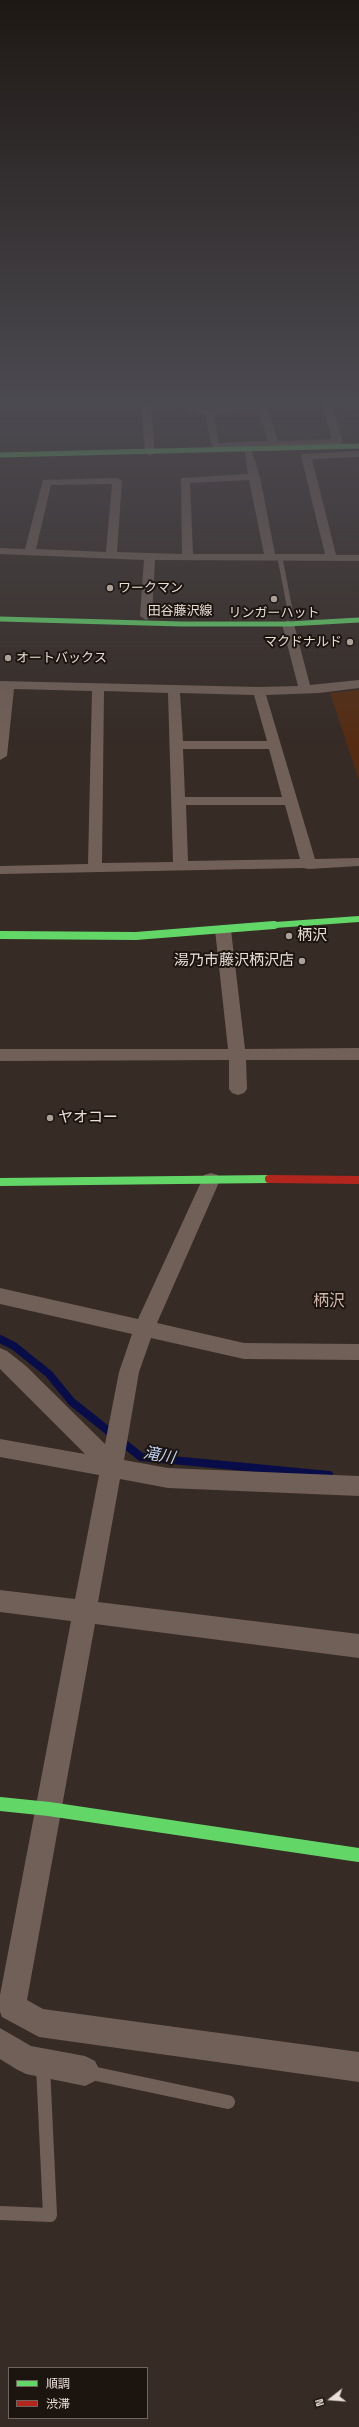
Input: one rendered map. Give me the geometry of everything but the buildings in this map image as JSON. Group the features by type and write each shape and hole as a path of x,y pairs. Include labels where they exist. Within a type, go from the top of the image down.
{"street":[{"path":"29,553 38,518"},
{"path":"111,556 114,518"},
{"path":"186,518 188,557"},
{"path":"265,518 275,558"},
{"path":"321,518 331,558"},
{"path":"0,551 150,557 359,558"},
{"path":"146,616 150,557"},
{"name":"田谷藤沢線","path":"0,610 146,616 359,620"},
{"name":"田谷藤沢線","path":"0,619 90,623 289,619 359,612"},
{"path":"289,619 305,689"},
{"path":"0,756 4,685 174,691 260,691 359,684"},
{"path":"95,868 98,689"},
{"path":"174,691 181,867"},
{"path":"260,691 308,865"},
{"path":"176,745 275,745"},
{"path":"178,801 290,801"},
{"path":"0,870 308,865 359,862"},
{"path":"0,935 136,936 223,930 301,922 359,919"},
{"path":"223,930 237,1053 238,1089"},
{"path":"0,1055 237,1053 359,1054"},
{"path":"211,1180 145,1327 129,1372 113,1467 12,2007 39,2023 359,2067"},
{"path":"0,1182 359,1180"},
{"path":"0,1296 145,1327 244,1351 359,1352"},
{"path":"0,1357 20,1372 113,1467"},
{"path":"0,1448 168,1478 359,1486"},
{"path":"0,1601 359,1646"},
{"path":"0,1804 49,1809 359,1854"},
{"path":"0,2042 26,2059 85,2071"}],"lane":[{"path":"275,558 289,619"},
{"path":"0,2213 50,2215 42,2063"},
{"path":"85,2071 228,2102"}],"shaded area":[{"path":"359,690 359,780 330,693"}],"waterway":[{"name":"滝川","path":"0,1339 14,1346 49,1374 72,1402 141,1457 329,1475"}],"traffic: fast":[{"path":"0,619 182,624 288,624 359,620"},
{"path":"0,935 136,936 359,919"},
{"path":"0,1182 269,1179"},
{"path":"0,1804 49,1809 359,1855"}],"traffic: jam":[{"path":"269,1179 359,1180"}],"place":[{"name":"ワークマン","path":"110,588"},
{"name":"リンガーハット","path":"274,599"},
{"name":"マクドナルド","path":"350,642"},
{"name":"オートバックス","path":"8,658"},
{"name":"柄沢","path":"289,936"},
{"name":"湯乃市藤沢柄沢店","path":"302,961"},
{"name":"ヤオコー","path":"50,1118"}],"district":[{"name":"柄沢","path":"329,1302"}]}
